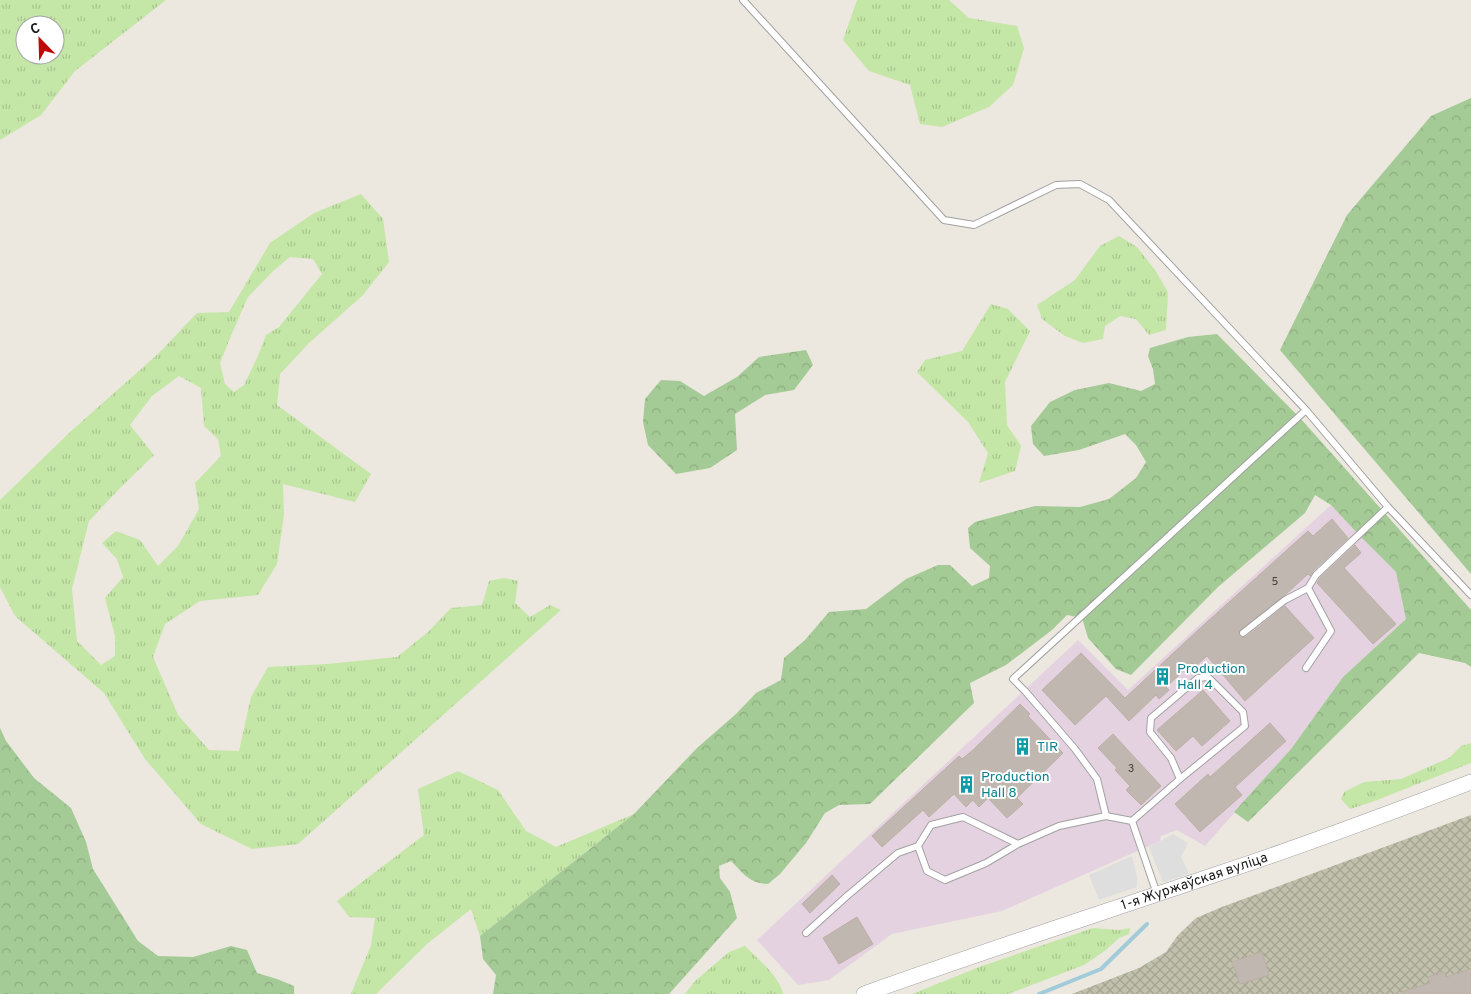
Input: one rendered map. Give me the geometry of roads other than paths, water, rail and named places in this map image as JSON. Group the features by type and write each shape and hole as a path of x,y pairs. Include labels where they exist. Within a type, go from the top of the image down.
{"street":[{"name":"1-я Журжаўская вуліца","path":"864,994 1227,871 1471,782"}],"lane":[{"path":"743,0 944,220 974,226 1056,185 1080,184 1109,200 1306,410 1388,507 1471,595"},
{"path":"1106,816 1097,778 1013,679 1306,410"},
{"path":"1243,633 1285,600 1308,588 1316,575 1388,507"},
{"path":"1306,668 1331,631 1308,588"},
{"path":"1132,821 1245,726 1243,712 1208,677 1198,678 1151,718 1150,732 1171,758 1180,779"},
{"path":"918,846 927,871 944,880 986,863 1018,844 1059,826 1106,816 1132,821"},
{"path":"806,933 898,853 918,846 931,824 963,817 1018,844"},
{"path":"1132,821 1157,894"}],"waterway":[{"path":"1039,994 1101,969 1147,924"}],"place":[{"name":"Production Hall 4","path":"1163,677"},
{"name":"TIR","path":"1023,747"},
{"name":"Production Hall 8","path":"967,785"}]}
